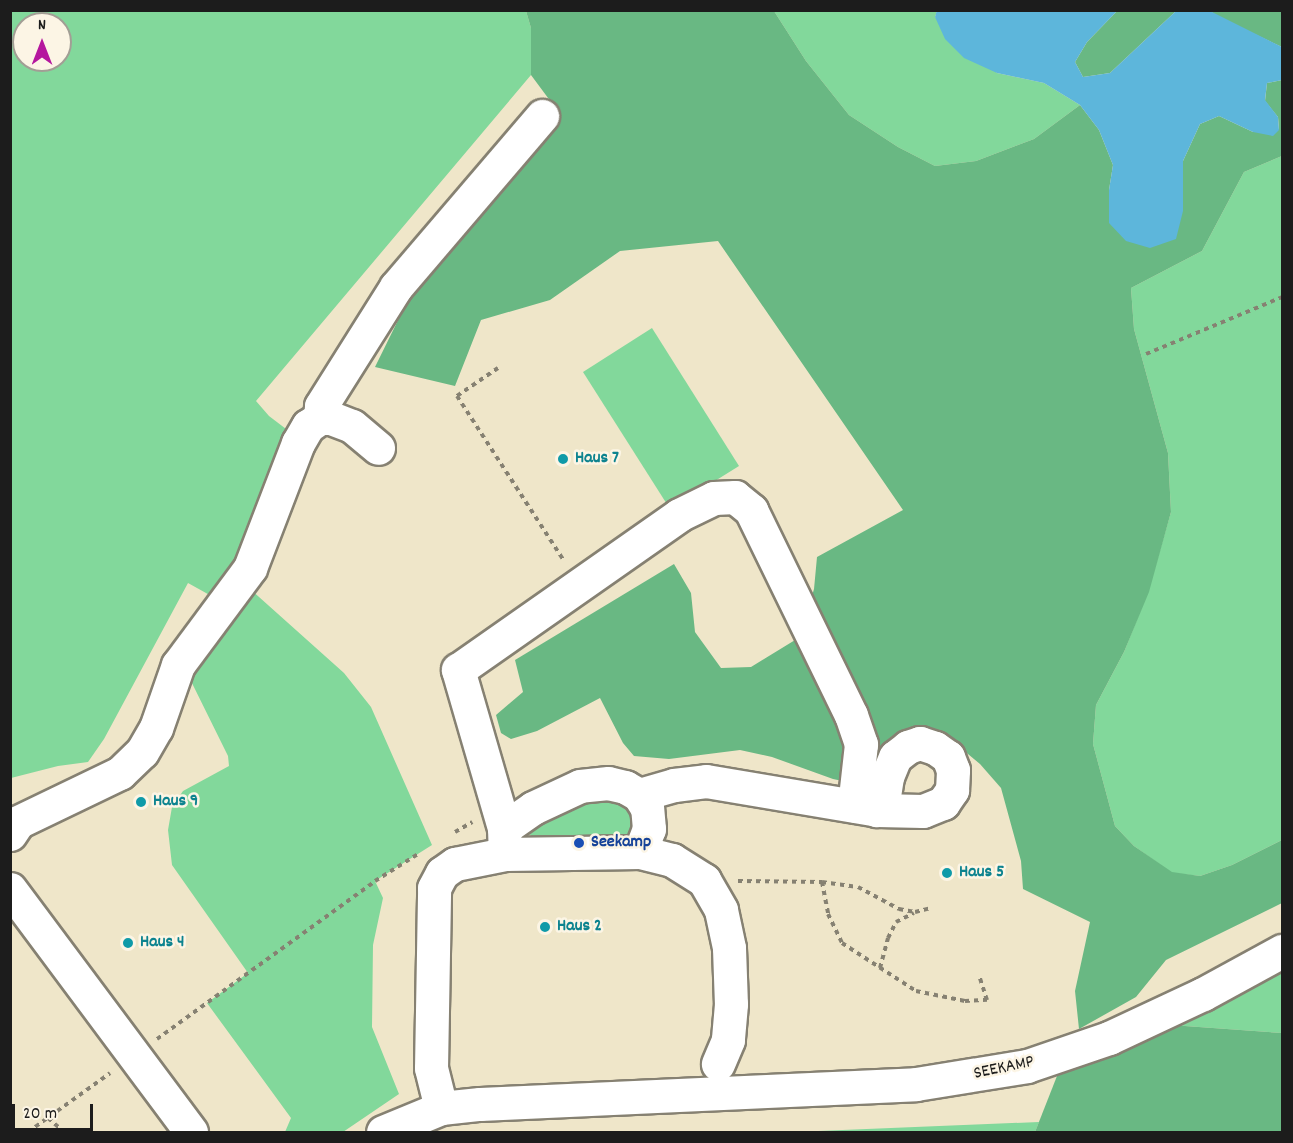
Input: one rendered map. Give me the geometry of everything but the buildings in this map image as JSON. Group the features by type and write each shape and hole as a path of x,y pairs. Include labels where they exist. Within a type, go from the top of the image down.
{"street":[{"path":"320,418 321,406 334,382 396,286 542,116"},
{"path":"10,834 18,822 120,773 142,752 156,728 178,665 250,568 298,443 308,426 320,418 331,418 352,426 378,448"},
{"path":"502,830 458,669 493,629 579,584 679,515 714,498 735,497 751,510 851,715 861,744 866,808 706,781 674,784 639,795"},
{"path":"441,1108 431,1068 434,888 442,873 533,808 580,786 608,783 625,787 639,795 647,808 649,829 640,852"},
{"path":"502,830 640,852 672,860 704,880 722,909 729,948 731,1004 728,1040 718,1064"},
{"path":"10,889 191,1132"},
{"name":"SEEKAMP","path":"383,1132 441,1108 916,1084 1027,1066 1109,1038 1203,994 1282,951"}],"path":[{"path":"1146,354 1282,297"},
{"path":"498,368 457,396 579,584"},
{"path":"451,834 502,830"},
{"path":"28,1132 375,881 423,851"},
{"path":"704,880 822,882 858,887 899,909 915,912"},
{"path":"822,882 828,914 842,943 916,991 965,1001 987,1000 979,976"},
{"path":"880,968 888,938 896,922 915,912 931,908"},
{"path":"48,1118 64,1132"}],"green space":[{"path":"14,10 526,11 531,28 531,75 256,401 269,416 290,432 236,568 215,598 188,583 104,739 88,762 58,766 11,778 11,12"},
{"path":"526,11 774,11 806,61 849,115 898,147 935,166 976,161 1034,139 1080,105 1099,130 1113,165 1109,190 1183,211 1183,161 1200,124 1219,116 1253,132 1279,129 1278,117 1265,101 1267,83 1282,80 1282,156 1244,172 1202,251 1131,288 1134,329 1168,453 1171,512 1149,592 1124,652 1096,705 1093,744 1115,826 1134,846 1172,872 1200,876 1232,865 1282,840 1282,903 1166,960 1136,997 1079,1029 1075,991 1090,922 1023,889 1021,861 1001,788 980,764 945,735 879,764 857,784 833,779 772,757 740,750 669,759 634,756 623,743 600,698 537,731 511,739 501,733 496,715 523,692 515,660 674,564 691,593 695,632 721,668 751,667 800,637 814,589 817,557 903,510 718,241 620,251 550,300 481,320 455,386 375,367 407,302 555,128 554,106 531,75 531,28"},
{"path":"774,11 937,11 935,17 997,73 1044,83 1080,105 1034,139 976,161 935,166 898,147 849,115 806,61"},
{"path":"1117,11 1176,11 1110,73 1083,77 1075,62 1087,42"},
{"path":"1210,11 1282,11 1282,47 1220,18"},
{"path":"1282,156 1282,840 1232,865 1200,876 1172,873 1134,846 1115,826 1093,744 1096,705 1124,652 1148,592 1171,512 1168,453 1134,329 1131,288 1202,251 1244,172"},
{"path":"652,328 739,466 670,509 583,372"},
{"path":"249,588 344,673 371,707 432,845 375,881 383,898 373,945 372,1027 399,1094 343,1132 285,1132 291,1118 207,1003 248,973 172,865 168,830 172,807 183,791 229,766 228,756 187,673"},
{"path":"595,793 632,805 633,832 623,840 536,840 527,832 527,825"},
{"path":"1282,962 1282,1033 1171,1025"},
{"path":"1171,1025 1282,1033 1282,1132 1035,1132 1057,1076"},
{"path":"1039,1122 1035,1132 794,1132"}],"water":[{"path":"937,10 1117,11 1087,42 1075,62 1083,77 1110,73 1176,11 1210,11 1282,47 1282,80 1267,83 1265,100 1278,117 1279,130 1273,136 1253,132 1219,116 1200,124 1183,161 1183,211 1176,239 1150,248 1126,241 1109,223 1109,190 1113,165 1099,130 1080,105 1044,83 997,73 964,58 945,39 935,17"}],"place":[{"name":"Haus 7","path":"563,459"},
{"name":"Haus 9","path":"141,802"},
{"name":"Seekamp","path":"579,843"},
{"name":"Haus 5","path":"947,873"},
{"name":"Haus 2","path":"545,927"},
{"name":"Haus 4","path":"128,943"}]}
